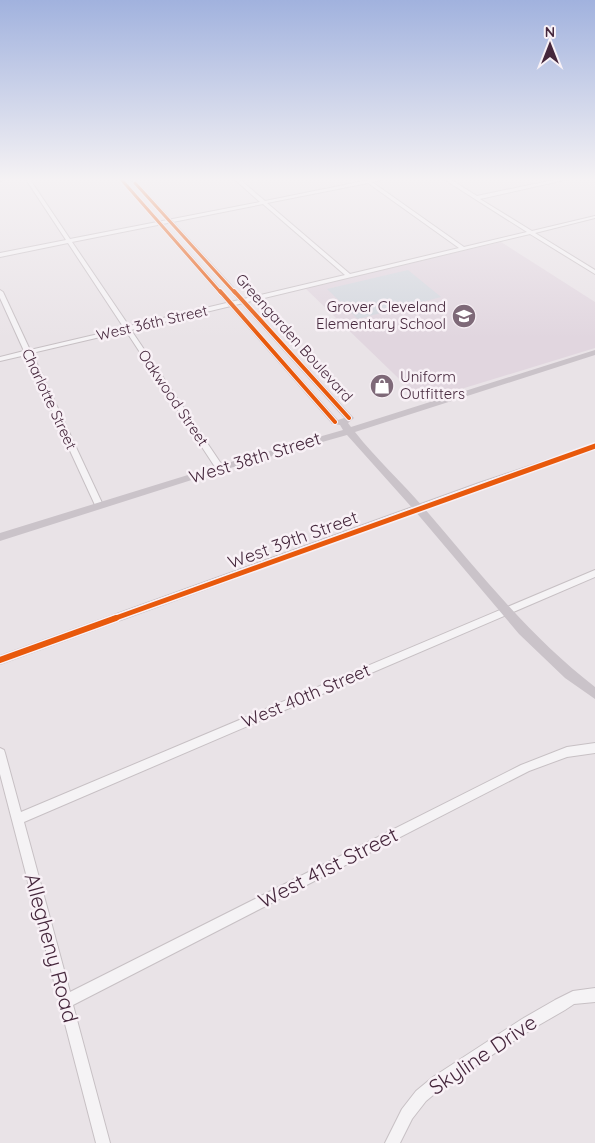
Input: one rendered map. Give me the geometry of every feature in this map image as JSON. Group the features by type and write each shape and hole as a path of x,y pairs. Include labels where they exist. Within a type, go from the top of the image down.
{"street":[{"name":"Oakwood Street","path":"63,231 220,468"},
{"path":"0,255 118,231"},
{"name":"Greengarden Boulevard","path":"167,231 335,422 346,427 506,611 552,659 595,694"},
{"name":"Greengarden Boulevard","path":"180,231 349,418 346,427"},
{"path":"296,231 348,276"},
{"path":"439,231 464,249"},
{"path":"527,231 595,272"},
{"name":"West 36th Street","path":"0,359 537,231"},
{"name":"Charlotte Street","path":"0,292 99,505"},
{"name":"West 38th Street","path":"0,537 346,427 595,352"},
{"name":"West 39th Street","path":"0,660 482,485 595,446"},
{"name":"West 40th Street","path":"17,819 595,573"},
{"name":"West 41st Street","path":"65,1002 525,768 567,752 595,748"},
{"name":"Allegheny Road","path":"0,753 103,1143"},
{"name":"Skyline Drive","path":"392,1143 407,1114 421,1096 438,1082 527,1024 560,1005 573,998 595,995"}],"shaded area":[{"name":"Grover Cleveland Elementary School","path":"501,242 595,302 595,348 422,401 305,288"},
{"path":"408,270 441,297 358,319 327,289"}],"cycle path":[{"path":"167,231 335,422"},
{"path":"179,231 349,418"},
{"path":"0,660 482,485 595,446"}],"place":[{"name":"Grover Cleveland Elementary School","path":"464,316"},
{"name":"Uniform Outfitters","path":"382,386"}]}
